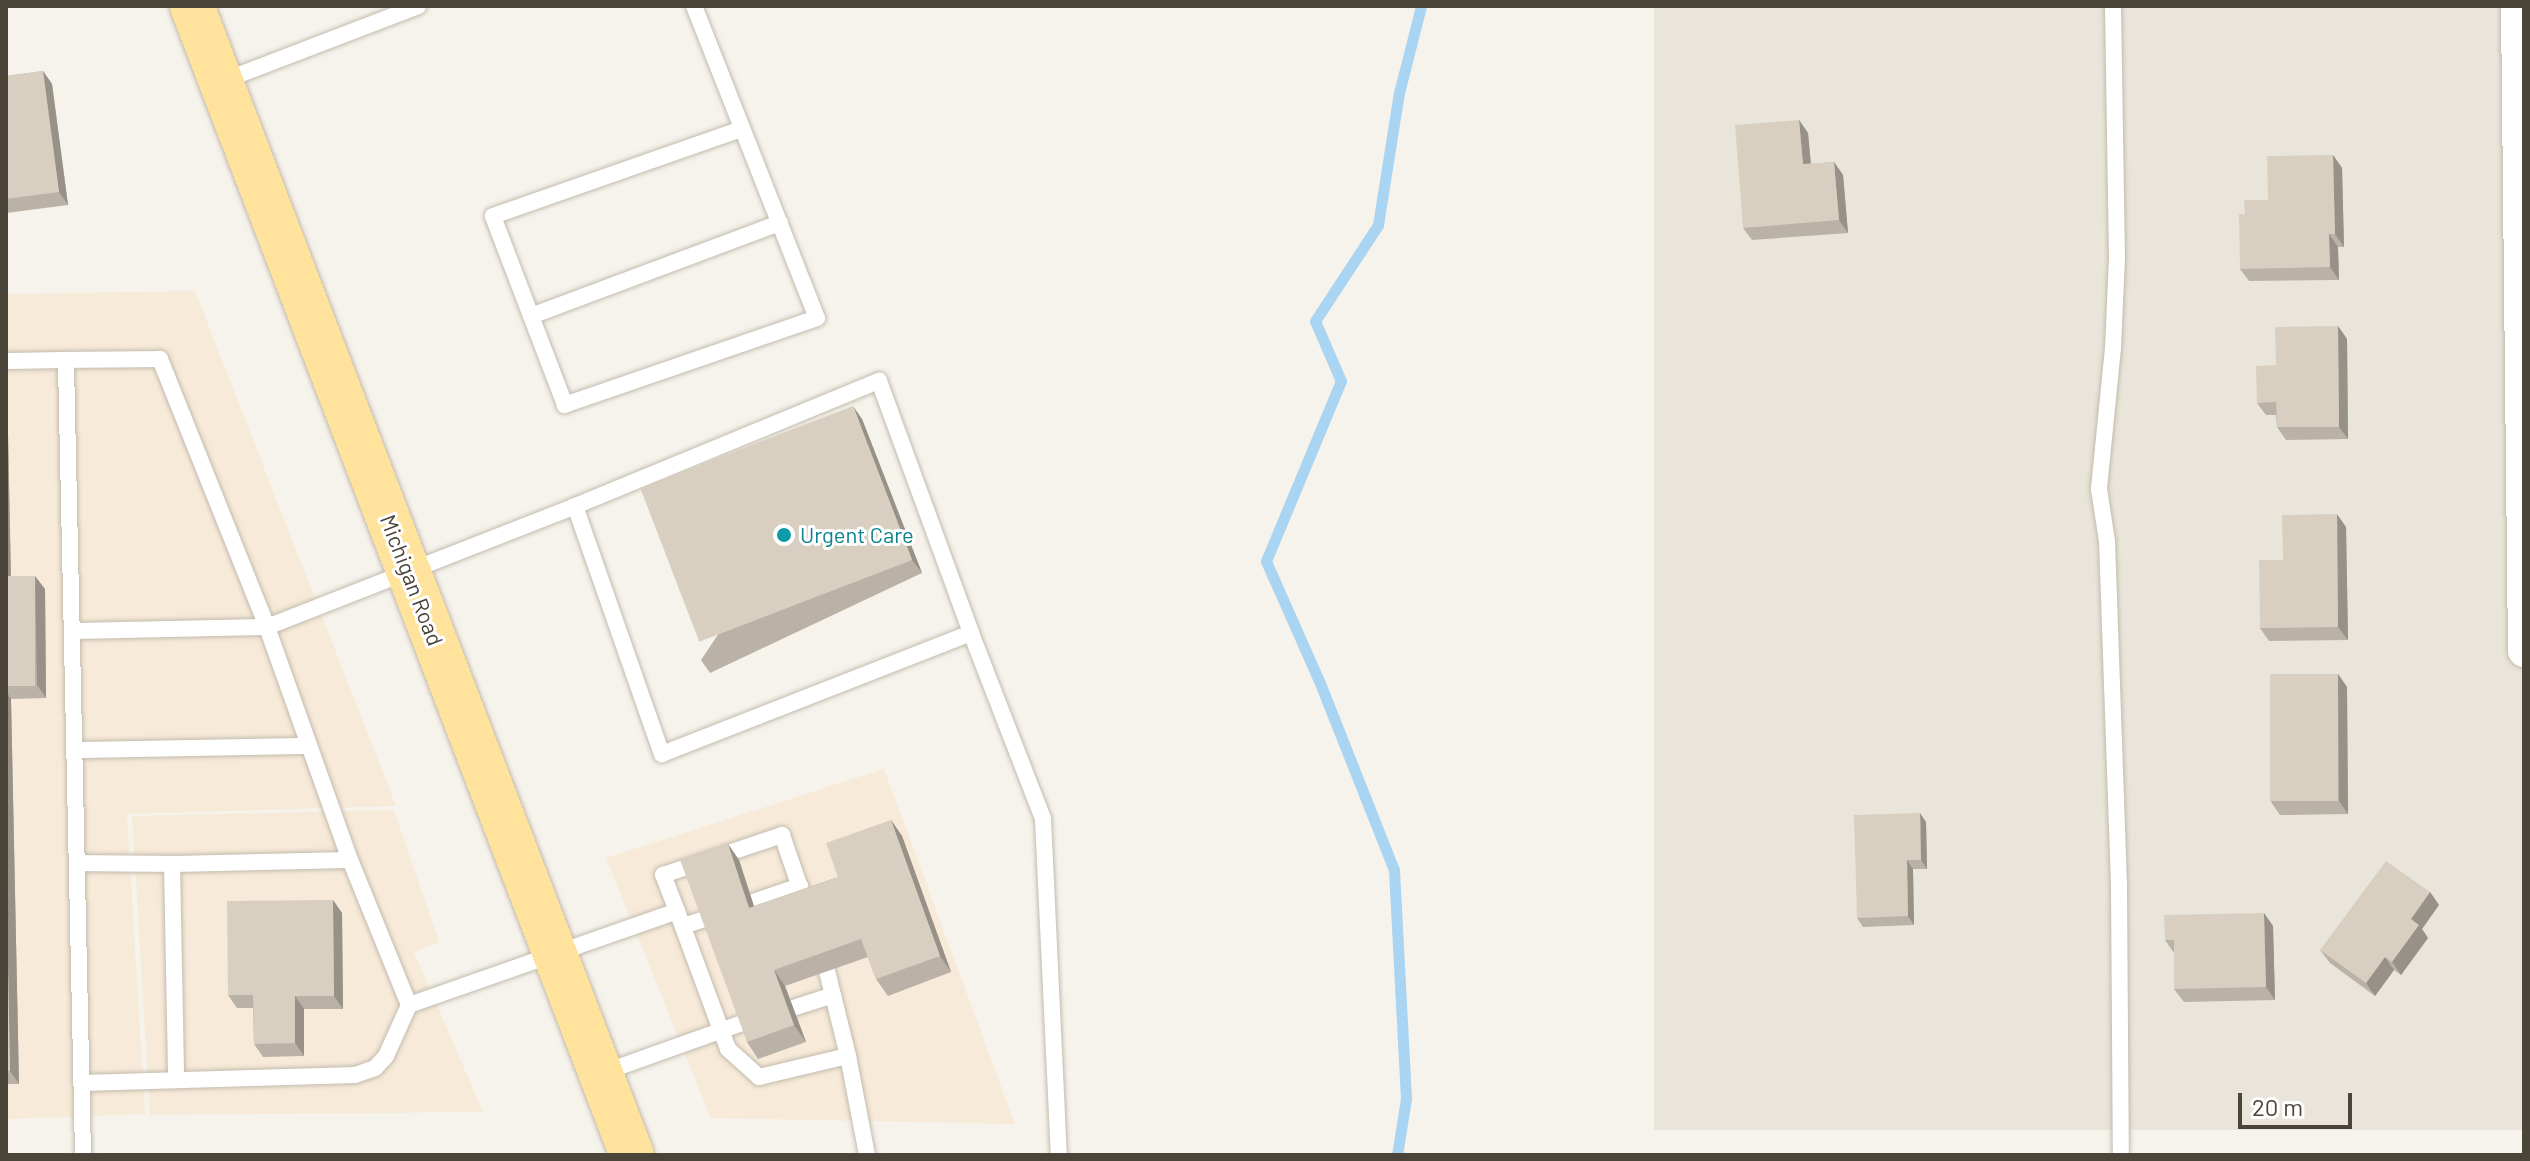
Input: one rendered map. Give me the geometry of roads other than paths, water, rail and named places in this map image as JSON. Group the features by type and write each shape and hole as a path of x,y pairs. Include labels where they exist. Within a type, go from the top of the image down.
{"main road":[{"name":"Michigan Road","path":"192,6 632,1155"}],"street":[{"path":"2517,6 2524,651"}],"lane":[{"path":"221,82 418,6"},
{"path":"694,6 817,318 565,405 493,216 742,129"},
{"path":"2113,6 2117,257 2113,348 2099,489 2107,541 2118,857 2121,1155"},
{"path":"531,316 780,223"},
{"path":"6,361 160,359 267,627 350,860 409,1005 386,1056 375,1068 355,1075 82,1083"},
{"path":"66,360 83,1155"},
{"path":"72,631 267,627 410,573 879,381 1043,819 1059,1155"},
{"path":"575,506 662,754 971,633"},
{"path":"75,750 308,746"},
{"path":"807,908 782,835 663,875 680,919 708,975 728,1049 759,1077 848,1056"},
{"path":"77,863 350,860"},
{"path":"172,864 176,1080"},
{"path":"753,902 800,886"},
{"path":"409,1005 680,919 707,918"},
{"path":"827,971 848,1056 867,1155"},
{"path":"793,1008 833,995"},
{"path":"600,1073 745,1022"}],"waterway":[{"path":"1397,1155 1406,1099 1394,870 1320,683 1266,561 1341,381 1315,321 1378,225 1399,93 1421,6"}],"place":[{"name":"Urgent Care","path":"784,535"}]}
